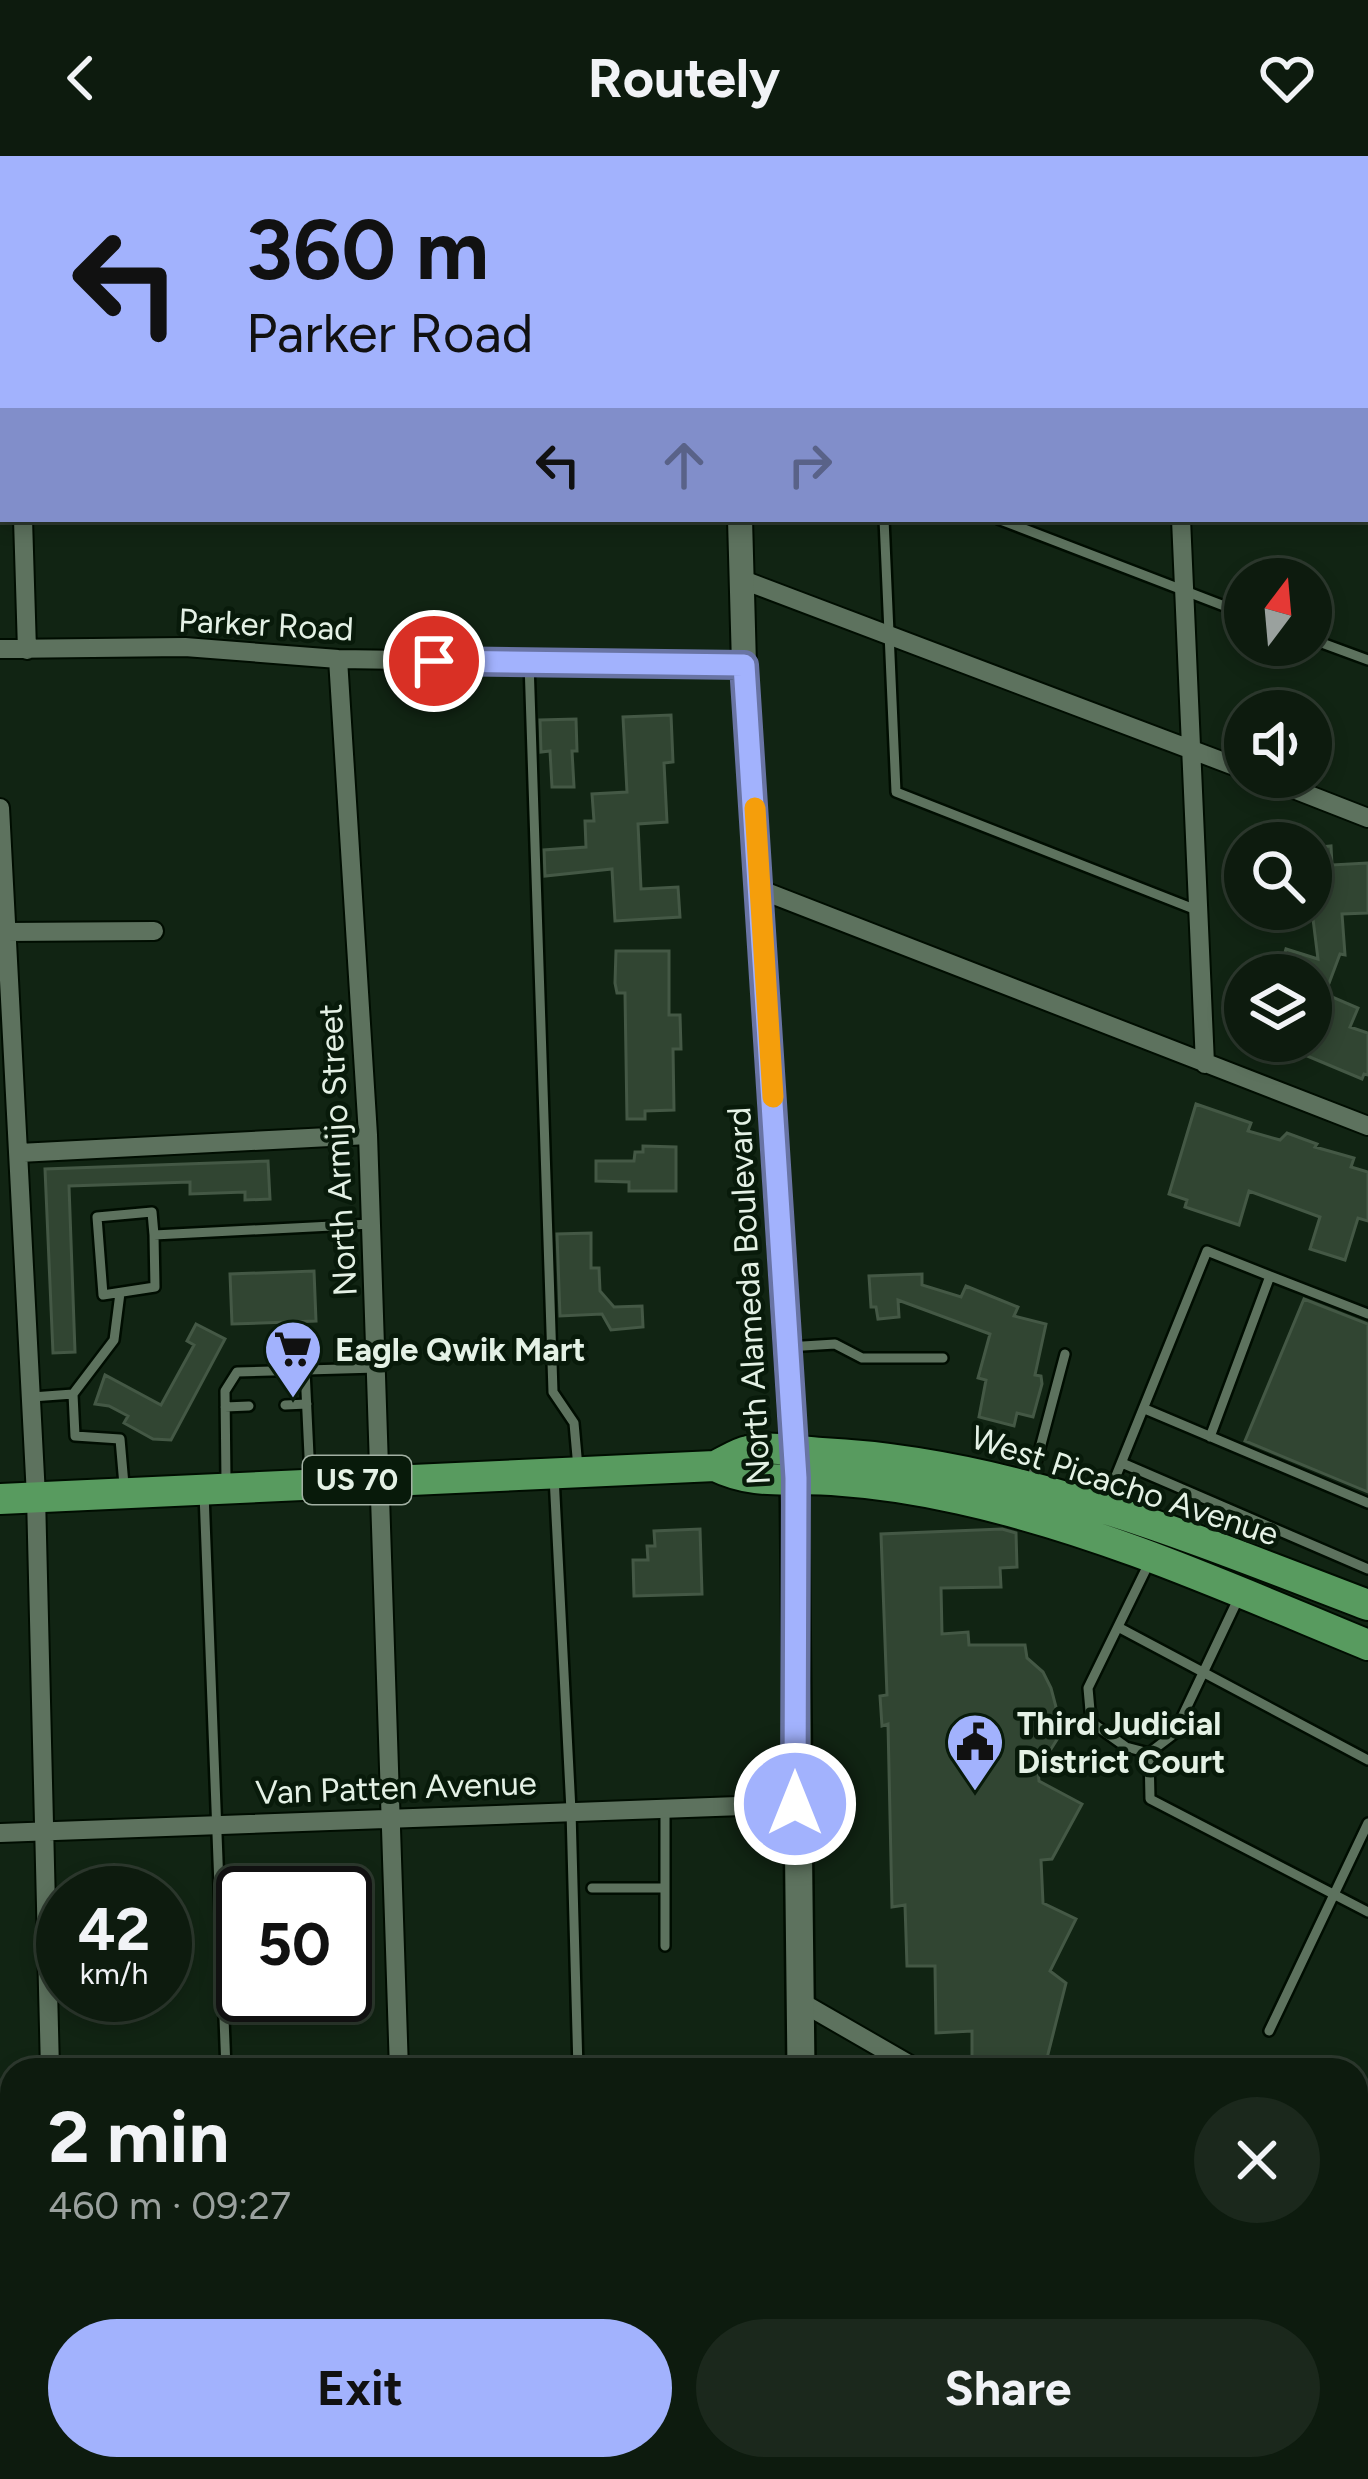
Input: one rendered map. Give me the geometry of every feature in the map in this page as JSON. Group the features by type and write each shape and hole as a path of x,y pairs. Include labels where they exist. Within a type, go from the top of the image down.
{"main road":[{"name":"West Picacho Avenue","path":"0,1498 715,1466 743,1480 795,1464 927,1462 1102,1509 1368,1605"},
{"name":"West Picacho Avenue","path":"795,1464 963,1499 1090,1535 1368,1645"},
{"name":"North Alameda Boulevard","path":"795,1464 801,2058"}],"street":[{"path":"22,522 27,650"},
{"name":"North Alameda Boulevard","path":"740,522 744,665 795,1464"},
{"path":"1181,522 1205,1064"},
{"path":"743,580 1224,762"},
{"name":"Parker Road","path":"0,650 185,647 338,659 744,665"},
{"name":"North Armijo Street","path":"338,659 368,1135 398,2058"},
{"path":"1317,798 1368,818"},
{"path":"0,808 36,1496 50,2058"},
{"path":"761,890 1368,1126"},
{"path":"4,932 154,931"},
{"path":"19,1153 368,1135"},
{"name":"Van Patten Avenue","path":"0,1834 795,1804"},
{"path":"801,2002 898,2058"}],"lane":[{"path":"884,522 896,792 1199,911"},
{"path":"1006,522 1224,606"},
{"path":"1332,647 1368,660"},
{"path":"529,662 553,1392 574,1424 566,1474 578,2058"},
{"path":"152,1211 154,1234 155,1287 103,1295 97,1217 152,1211"},
{"path":"154,1234 371,1225"},
{"path":"1102,1509 1207,1251 1368,1314"},
{"path":"1210,1437 1270,1276"},
{"path":"120,1293 114,1340 73,1394 75,1436 120,1439 124,1491"},
{"path":"787,1347 836,1344 862,1358 943,1358"},
{"path":"1030,1486 1065,1354"},
{"path":"225,2058 215,1824 215,1487 225,1391 238,1372 377,1368"},
{"path":"305,1370 310,1483"},
{"path":"31,1397 73,1394"},
{"path":"285,1405 307,1404"},
{"path":"225,1406 249,1406"},
{"path":"1145,1409 1368,1503"},
{"path":"1122,1463 1368,1569"},
{"path":"1149,1753 1126,1747 1090,1722 1088,1688 1152,1557"},
{"path":"1149,1753 1174,1734 1241,1593"},
{"path":"1118,1627 1368,1760"},
{"path":"1149,1753 1150,1799 1368,1912"},
{"path":"664,1946 665,1808"},
{"path":"1269,2031 1368,1823"},
{"path":"592,1888 664,1888"}],"building":[{"path":"671,715 673,762 664,763 667,822 638,824 641,889 678,887 680,917 615,921 612,869 545,876 544,850 586,847 585,821 594,821 592,794 627,792 623,717"},
{"path":"576,719 574,787 552,787 550,751 541,752 540,720"},
{"path":"1368,863 1368,913 1342,914 1345,955 1340,954 1332,975 1332,954 1317,954 1314,930 1332,930 1332,865"},
{"path":"616,951 669,951 669,1015 680,1015 681,1049 673,1049 674,1110 645,1111 645,1119 627,1119 625,993 617,993"},
{"path":"1332,997 1358,1008 1350,1027 1368,1033 1368,1075 1362,1079 1322,1062 1332,1062"},
{"path":"1196,1104 1251,1123 1248,1131 1280,1140 1287,1133 1354,1158 1351,1167 1368,1172 1368,1221 1358,1218 1345,1260 1310,1249 1320,1217 1249,1191 1239,1225 1185,1207 1187,1200 1169,1194"},
{"path":"643,1146 676,1147 676,1191 629,1191 629,1182 596,1181 596,1161 634,1161 635,1152 643,1152"},
{"path":"268,1161 270,1199 245,1200 245,1192 190,1194 190,1182 69,1186 75,1352 53,1353 45,1169"},
{"path":"591,1233 591,1268 599,1268 600,1291 614,1307 642,1306 643,1327 611,1330 602,1314 560,1316 557,1234"},
{"path":"314,1271 316,1321 232,1324 230,1274"},
{"path":"922,1274 922,1285 961,1297 966,1286 1018,1307 1014,1316 1046,1324 1035,1375 1041,1376 1042,1384 1033,1417 1017,1413 1014,1426 979,1417 986,1380 978,1378 990,1334 898,1300 899,1317 878,1319 876,1307 871,1307 869,1276"},
{"path":"1304,1299 1368,1324 1368,1492 1245,1441"},
{"path":"196,1324 225,1339 171,1440 153,1439 124,1423 128,1416 95,1404 105,1375 161,1405 194,1345 187,1341"},
{"path":"700,1529 702,1594 634,1596 633,1560 648,1560 647,1546 655,1546 654,1531"},
{"name":"Third Judicial District Court","path":"1002,1529 1016,1533 1017,1567 1000,1568 1001,1587 941,1588 942,1634 968,1632 969,1645 1025,1645 1027,1658 1043,1672 1051,1688 1056,1707 1048,1732 1058,1738 1037,1759 1039,1781 1082,1804 1052,1859 1041,1860 1043,1903 1076,1919 1050,1971 1066,1983 1047,2058 972,2058 972,2031 936,2033 935,1966 907,1966 905,1905 892,1907 888,1724 882,1726 880,1696 887,1695 881,1534"}],"slow traffic":[{"path":"755,808 773,1097"}],"place":[{"name":"Eagle Qwik Mart","path":"293,1400"},
{"name":"Third Judicial District Court","path":"975,1793"}],"route":[{"path":"434,661 744,665 796,1478 795,1804"}]}
